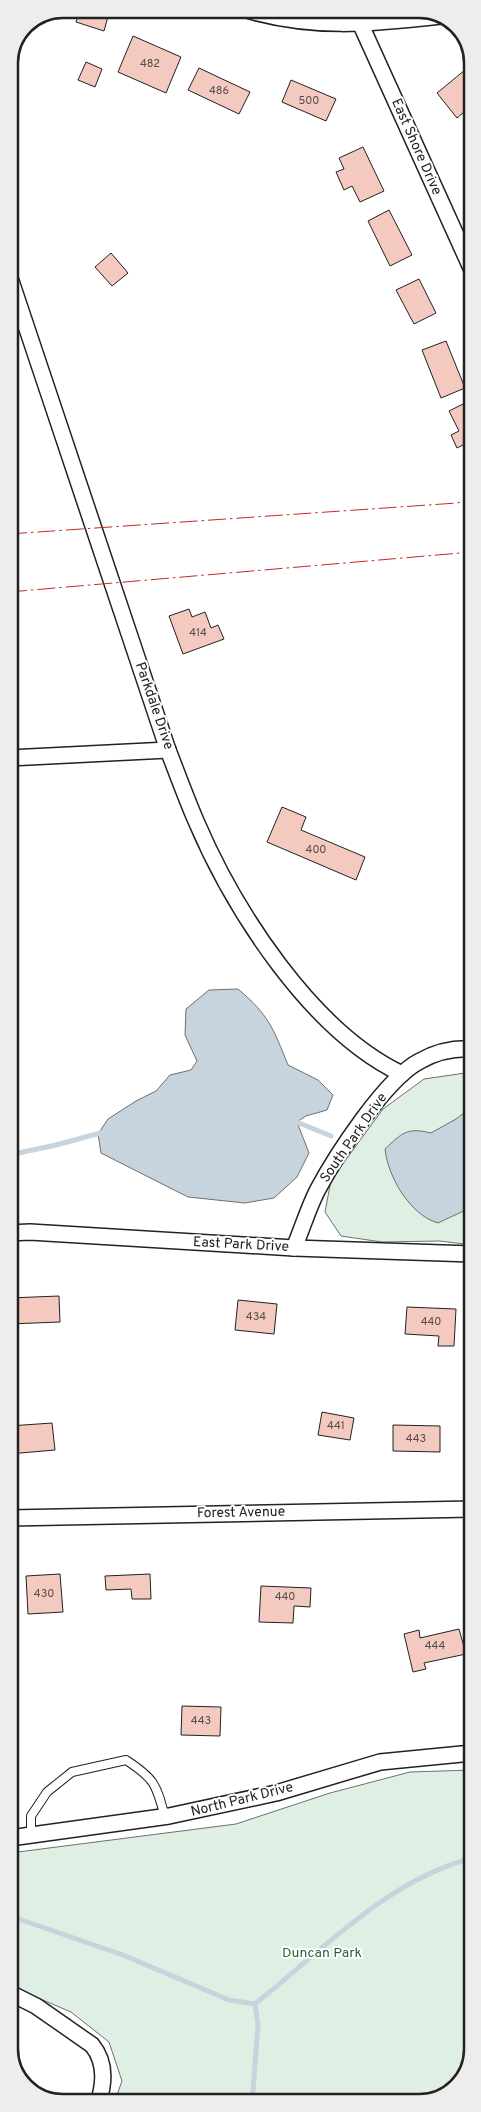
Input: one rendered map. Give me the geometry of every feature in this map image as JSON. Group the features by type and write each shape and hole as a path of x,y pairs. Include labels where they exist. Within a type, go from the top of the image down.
{"street":[{"path":"282,18 295,21 361,25 423,18"},
{"name":"East Shore Drive","path":"361,25 464,253"},
{"name":"Parkdale Drive","path":"18,302 168,750 196,821 219,869 260,937 300,991 335,1028 363,1051 402,1074"},
{"path":"18,758 168,750"},
{"name":"South Park Drive","path":"294,1248 316,1192 348,1140 402,1074 419,1061 440,1052 464,1050"},
{"name":"East Park Drive","path":"18,1233 294,1248 464,1254"},
{"name":"Forest Avenue","path":"18,1518 464,1509"},
{"name":"North Park Drive","path":"18,1837 165,1817 276,1793 380,1762 464,1754"},
{"path":"18,1997 36,2006 92,2045 102,2060 104,2070 101,2094"}],"lane":[{"path":"31,1835 31,1816 47,1792 72,1772 126,1760 147,1774 157,1786 165,1817"}],"green space":[{"path":"464,1073 464,1244 440,1241 382,1242 341,1236 325,1212 331,1180 383,1109 424,1079"},
{"name":"Duncan Park","path":"464,1770 464,2050 459,2070 441,2089 428,2094 117,2094 122,2081 109,2042 71,2012 18,1989 18,1852 236,1824 330,1793 410,1772"}],"shaded area":[{"path":"238,989 257,1007 269,1023 288,1065 318,1080 333,1095 327,1110 306,1116 297,1122 309,1153 297,1177 274,1198 245,1203 188,1197 101,1153 98,1134 108,1119 156,1091 170,1075 191,1070 197,1061 185,1035 186,1009 209,990"},
{"path":"464,1113 464,1211 438,1223 418,1212 402,1194 391,1171 385,1149 405,1133 423,1131 431,1133"}],"building":[{"path":"77,18 108,18 104,31 76,22"},
{"path":"133,36 181,57 166,93 118,72"},
{"path":"86,62 102,69 95,87 78,80"},
{"path":"199,68 250,92 239,114 188,90"},
{"path":"464,71 464,112 457,118 437,93"},
{"path":"291,80 336,99 326,121 282,102"},
{"path":"363,147 384,191 360,202 352,186 344,190 336,172 344,169 339,158"},
{"path":"389,210 412,255 390,266 368,221"},
{"path":"111,253 128,273 112,286 95,267"},
{"path":"419,279 436,313 414,324 396,290"},
{"path":"446,341 464,388 441,398 422,350"},
{"path":"464,404 464,444 457,448 451,435 459,431 449,411"},
{"path":"189,609 192,617 205,612 211,628 218,625 224,639 183,654 169,616"},
{"path":"282,807 306,817 301,830 365,857 356,880 267,842"},
{"path":"59,1296 60,1322 18,1324 18,1298"},
{"path":"238,1300 277,1304 274,1334 235,1330"},
{"path":"407,1307 456,1309 454,1346 438,1346 439,1336 405,1334"},
{"path":"322,1412 354,1418 350,1440 318,1435"},
{"path":"52,1423 55,1450 18,1453 18,1425"},
{"path":"393,1425 440,1426 440,1452 393,1451"},
{"path":"60,1574 63,1612 28,1614 26,1576"},
{"path":"150,1574 151,1599 132,1599 131,1589 106,1590 105,1576"},
{"path":"261,1586 311,1588 310,1607 294,1606 293,1623 259,1622"},
{"path":"459,1629 464,1654 424,1663 426,1669 413,1672 404,1634 419,1630 420,1638"},
{"path":"182,1706 221,1707 220,1736 181,1735"}],"waterway":[{"path":"292,1120 331,1136"},
{"path":"18,1153 104,1132"},
{"path":"18,1919 123,1955 229,2000 255,2004 331,1940 383,1900 411,1883 464,1861"},
{"path":"253,2094 258,2025 255,2004"}],"power":[{"path":"18,533 464,502"},
{"path":"18,591 464,553"}]}
